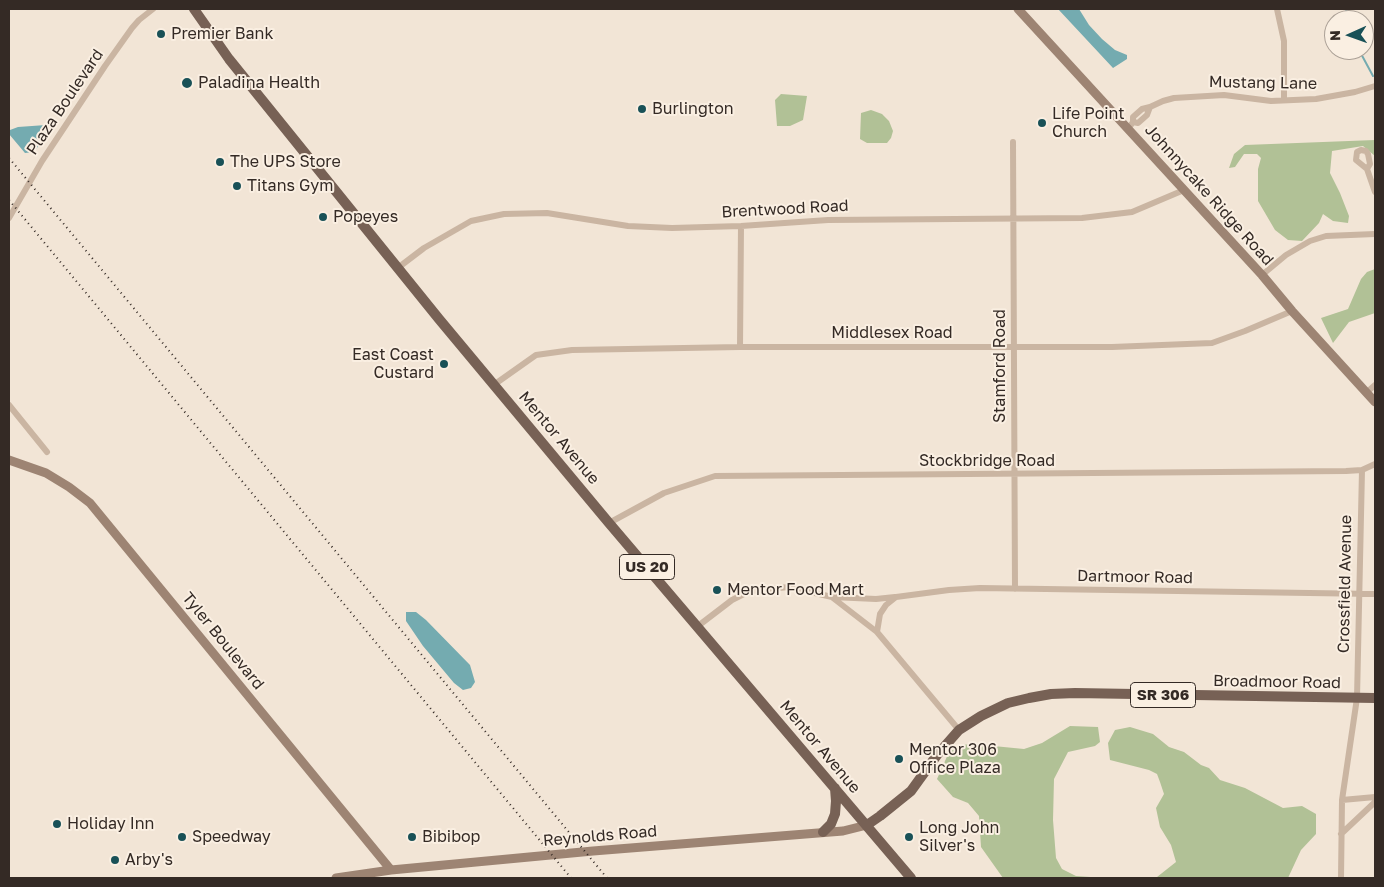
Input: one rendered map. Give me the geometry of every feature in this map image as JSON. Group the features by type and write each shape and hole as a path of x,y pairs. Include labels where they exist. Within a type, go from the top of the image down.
{"main road":[{"name":"Mentor Avenue","path":"194,9 229,58 609,523 911,878"},
{"name":"Johnnycake Ridge Road","path":"1018,9 1131,126 1184,190 1262,274 1292,311 1375,402"},
{"name":"Tyler Boulevard","path":"9,460 46,473 69,487 90,504 391,870"},
{"name":"Broadmoor Road","path":"867,825 911,791 937,755 959,730 981,716 1008,703 1051,694 1375,698"},
{"path":"823,832 831,824 835,814 834,787"},
{"name":"Reynolds Road","path":"336,878 391,870 850,830 867,825"}],"street":[{"name":"Plaza Boulevard","path":"9,218 42,161 110,59 136,24 153,9"},
{"path":"1277,9 1284,41 1284,100"},
{"name":"Mustang Lane","path":"1131,126 1133,117 1142,109 1174,98 1224,95 1284,100 1316,100 1375,86"},
{"name":"Stamford Road","path":"1013,142 1015,589"},
{"path":"1367,170 1375,192"},
{"name":"Brentwood Road","path":"398,267 424,248 471,221 504,214 547,213 628,226 672,228 741,226 828,220 1082,218 1132,212 1184,190"},
{"path":"740,347 741,226"},
{"path":"1262,274 1286,255 1310,241 1326,236 1375,234"},
{"name":"Middlesex Road","path":"495,384 536,355 572,350 740,347 1112,347 1212,343 1292,311"},
{"path":"1366,393 1375,385"},
{"path":"9,405 47,452"},
{"name":"Stockbridge Road","path":"609,523 664,492 714,476 1346,471 1362,470 1375,464"},
{"name":"Crossfield Avenue","path":"1341,878 1342,800 1357,698 1362,470"},
{"name":"Dartmoor Road","path":"698,626 732,600 746,592 789,587 832,597 876,599 980,588 1375,594"},
{"path":"832,597 877,632 959,730"},
{"path":"877,632 880,614 886,605 896,597"},
{"path":"1342,800 1375,797"},
{"path":"1341,834 1375,802"}],"green space":[{"path":"781,94 807,96 803,120 790,126 777,126 775,100"},
{"path":"871,110 882,114 889,121 893,131 887,143 867,143 860,139 861,113"},
{"path":"1375,140 1375,156 1363,146 1332,151 1330,173 1349,216 1348,223 1333,221 1323,214 1319,223 1302,241 1288,240 1275,230 1258,201 1258,169 1261,158 1257,154 1244,154 1235,167 1229,168 1234,154 1245,145"},
{"path":"1375,269 1375,313 1349,322 1333,343 1321,318 1348,309 1361,279 1367,272"},
{"path":"1070,726 1098,727 1100,742 1095,746 1068,752 1054,779 1053,820 1056,858 1062,869 1076,876 1105,878 1003,878 981,847 979,816 968,803 953,797 937,779 949,752 961,745 973,744 1024,749 1042,743"},
{"path":"1130,727 1153,734 1169,747 1184,752 1201,765 1209,768 1220,780 1245,788 1283,808 1302,806 1316,814 1316,834 1301,850 1288,878 1154,878 1176,862 1171,845 1160,827 1156,808 1164,794 1160,782 1157,774 1149,770 1110,760 1108,743 1115,730"}],"water":[{"path":"1058,9 1079,9 1089,25 1102,39 1115,50 1127,55 1127,59 1113,68"},
{"path":"46,125 48,129 45,137 34,152 25,153 9,134 10,130 18,127"},
{"path":"406,612 416,612 426,620 470,665 475,682 471,688 463,690 454,683 423,646 406,621"}],"waterway":[{"path":"1364,60 1373,76"}],"railway":[{"path":"9,158 607,878"},
{"path":"9,200 571,878"}],"place":[{"name":"Premier Bank","path":"161,34"},
{"name":"Paladina Health","path":"187,83"},
{"name":"Burlington","path":"642,109"},
{"name":"Life Point Church","path":"1042,123"},
{"name":"The UPS Store","path":"220,162"},
{"name":"Titans Gym","path":"237,186"},
{"name":"Popeyes","path":"323,217"},
{"name":"East Coast Custard","path":"444,364"},
{"name":"Mentor Food Mart","path":"717,590"},
{"name":"Mentor 306 Office Plaza","path":"899,759"},
{"name":"Holiday Inn","path":"57,824"},
{"name":"Speedway","path":"182,837"},
{"name":"Bibibop","path":"412,837"},
{"name":"Long John Silver's","path":"909,837"},
{"name":"Arby's","path":"115,860"}]}
